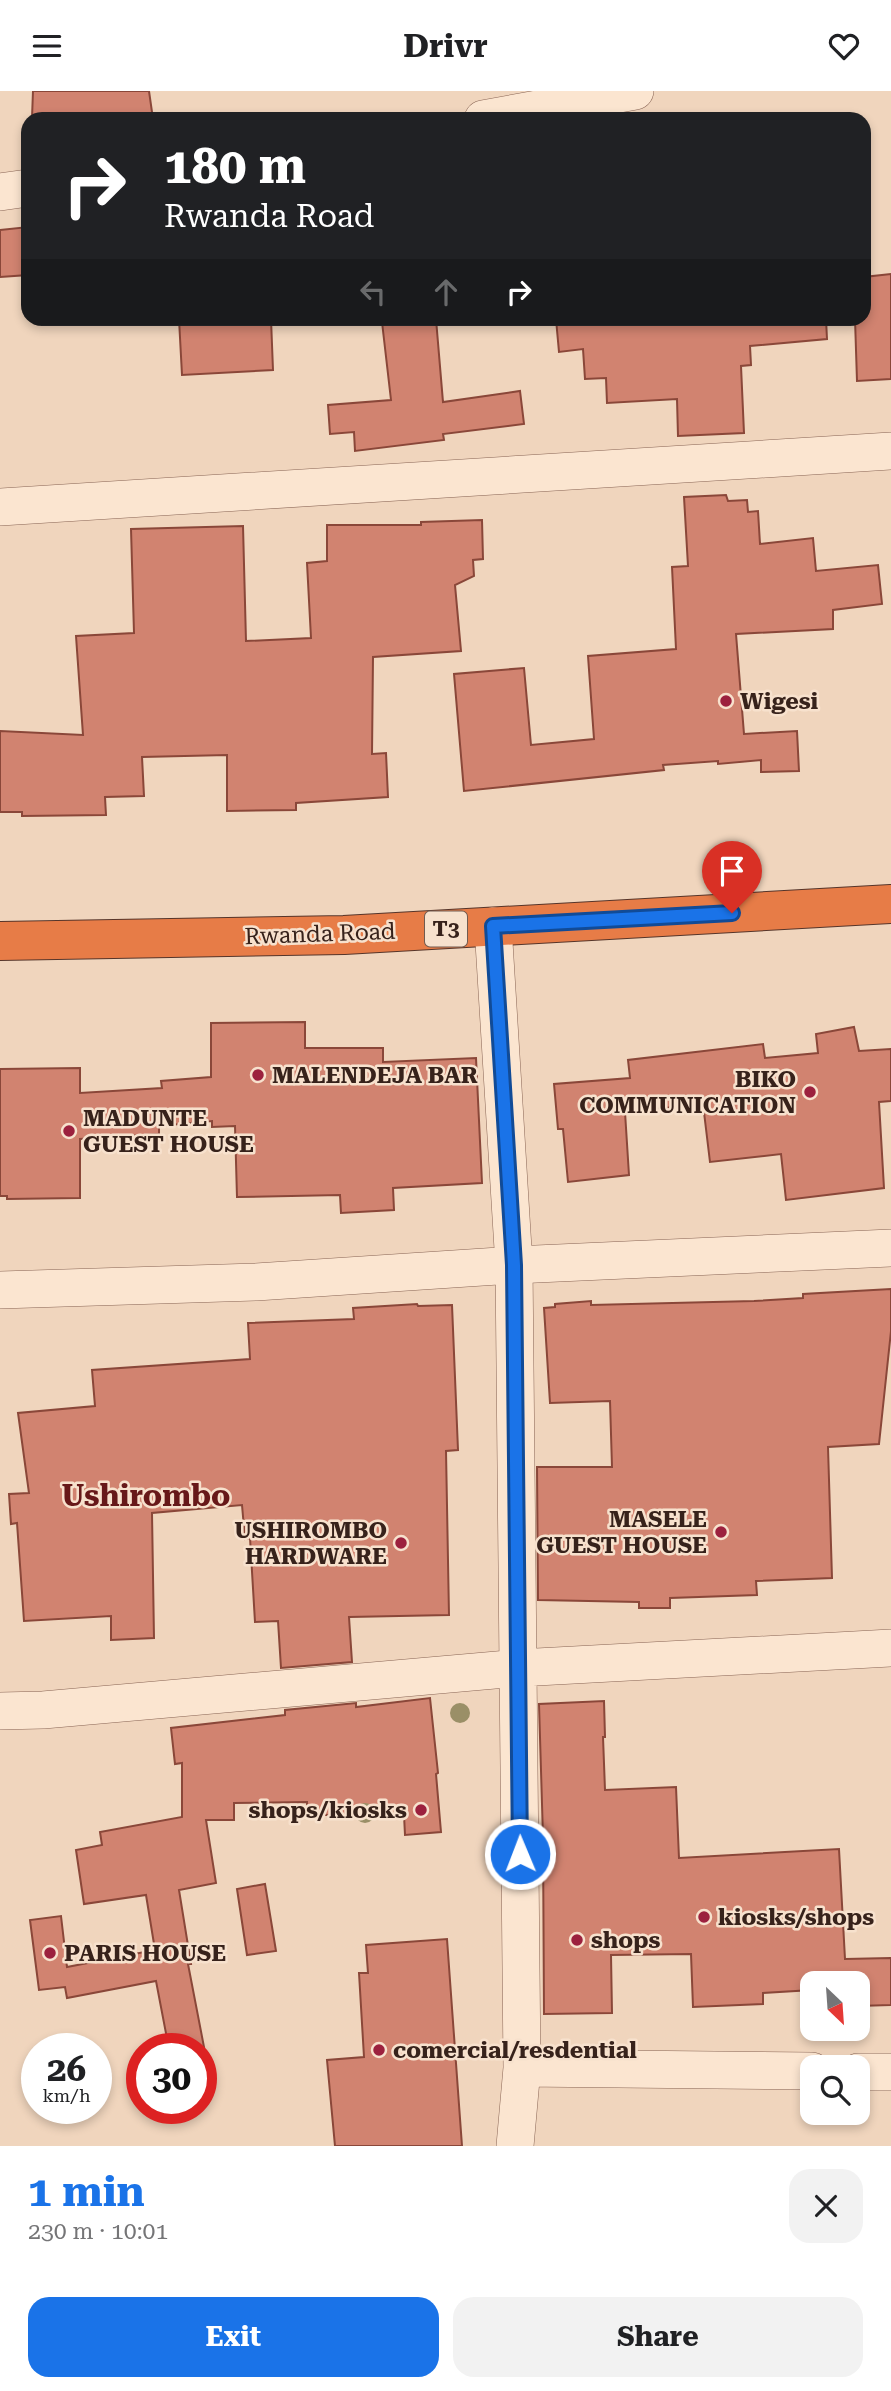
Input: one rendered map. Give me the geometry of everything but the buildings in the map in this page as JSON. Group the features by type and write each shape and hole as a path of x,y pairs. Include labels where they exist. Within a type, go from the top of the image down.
{"highway":[{"name":"Rwanda Road","path":"0,941 344,935 891,904"}],"street":[{"path":"519,112 617,93"},
{"path":"0,192 21,189"},
{"path":"0,507 891,451"},
{"path":"493,926 514,1265 522,2068 515,2146"},
{"path":"0,1290 256,1282 514,1265 891,1248"},
{"path":"0,1711 43,1710 518,1668 891,1648"},
{"path":"522,2068 800,2071"},
{"path":"870,2072 891,2072"}],"place":[{"name":"Wigesi","path":"726,701"},
{"name":"MALENDEJA BAR","path":"258,1075"},
{"name":"BIKO COMMUNICATION","path":"810,1092"},
{"name":"MADUNTE GUEST HOUSE","path":"69,1131"},
{"name":"MASELE GUEST HOUSE","path":"721,1532"},
{"name":"USHIROMBO HARDWARE","path":"401,1543"},
{"name":"shops/kiosks","path":"421,1810"},
{"name":"kiosks/shops","path":"704,1917"},
{"name":"shops","path":"577,1940"},
{"name":"PARIS HOUSE","path":"50,1953"},
{"name":"comercial/resdential","path":"379,2050"}],"district":[{"name":"Ushirombo","path":"146,1495"}],"route":[{"path":"520,1854 514,1265 493,926 732,913"}]}
